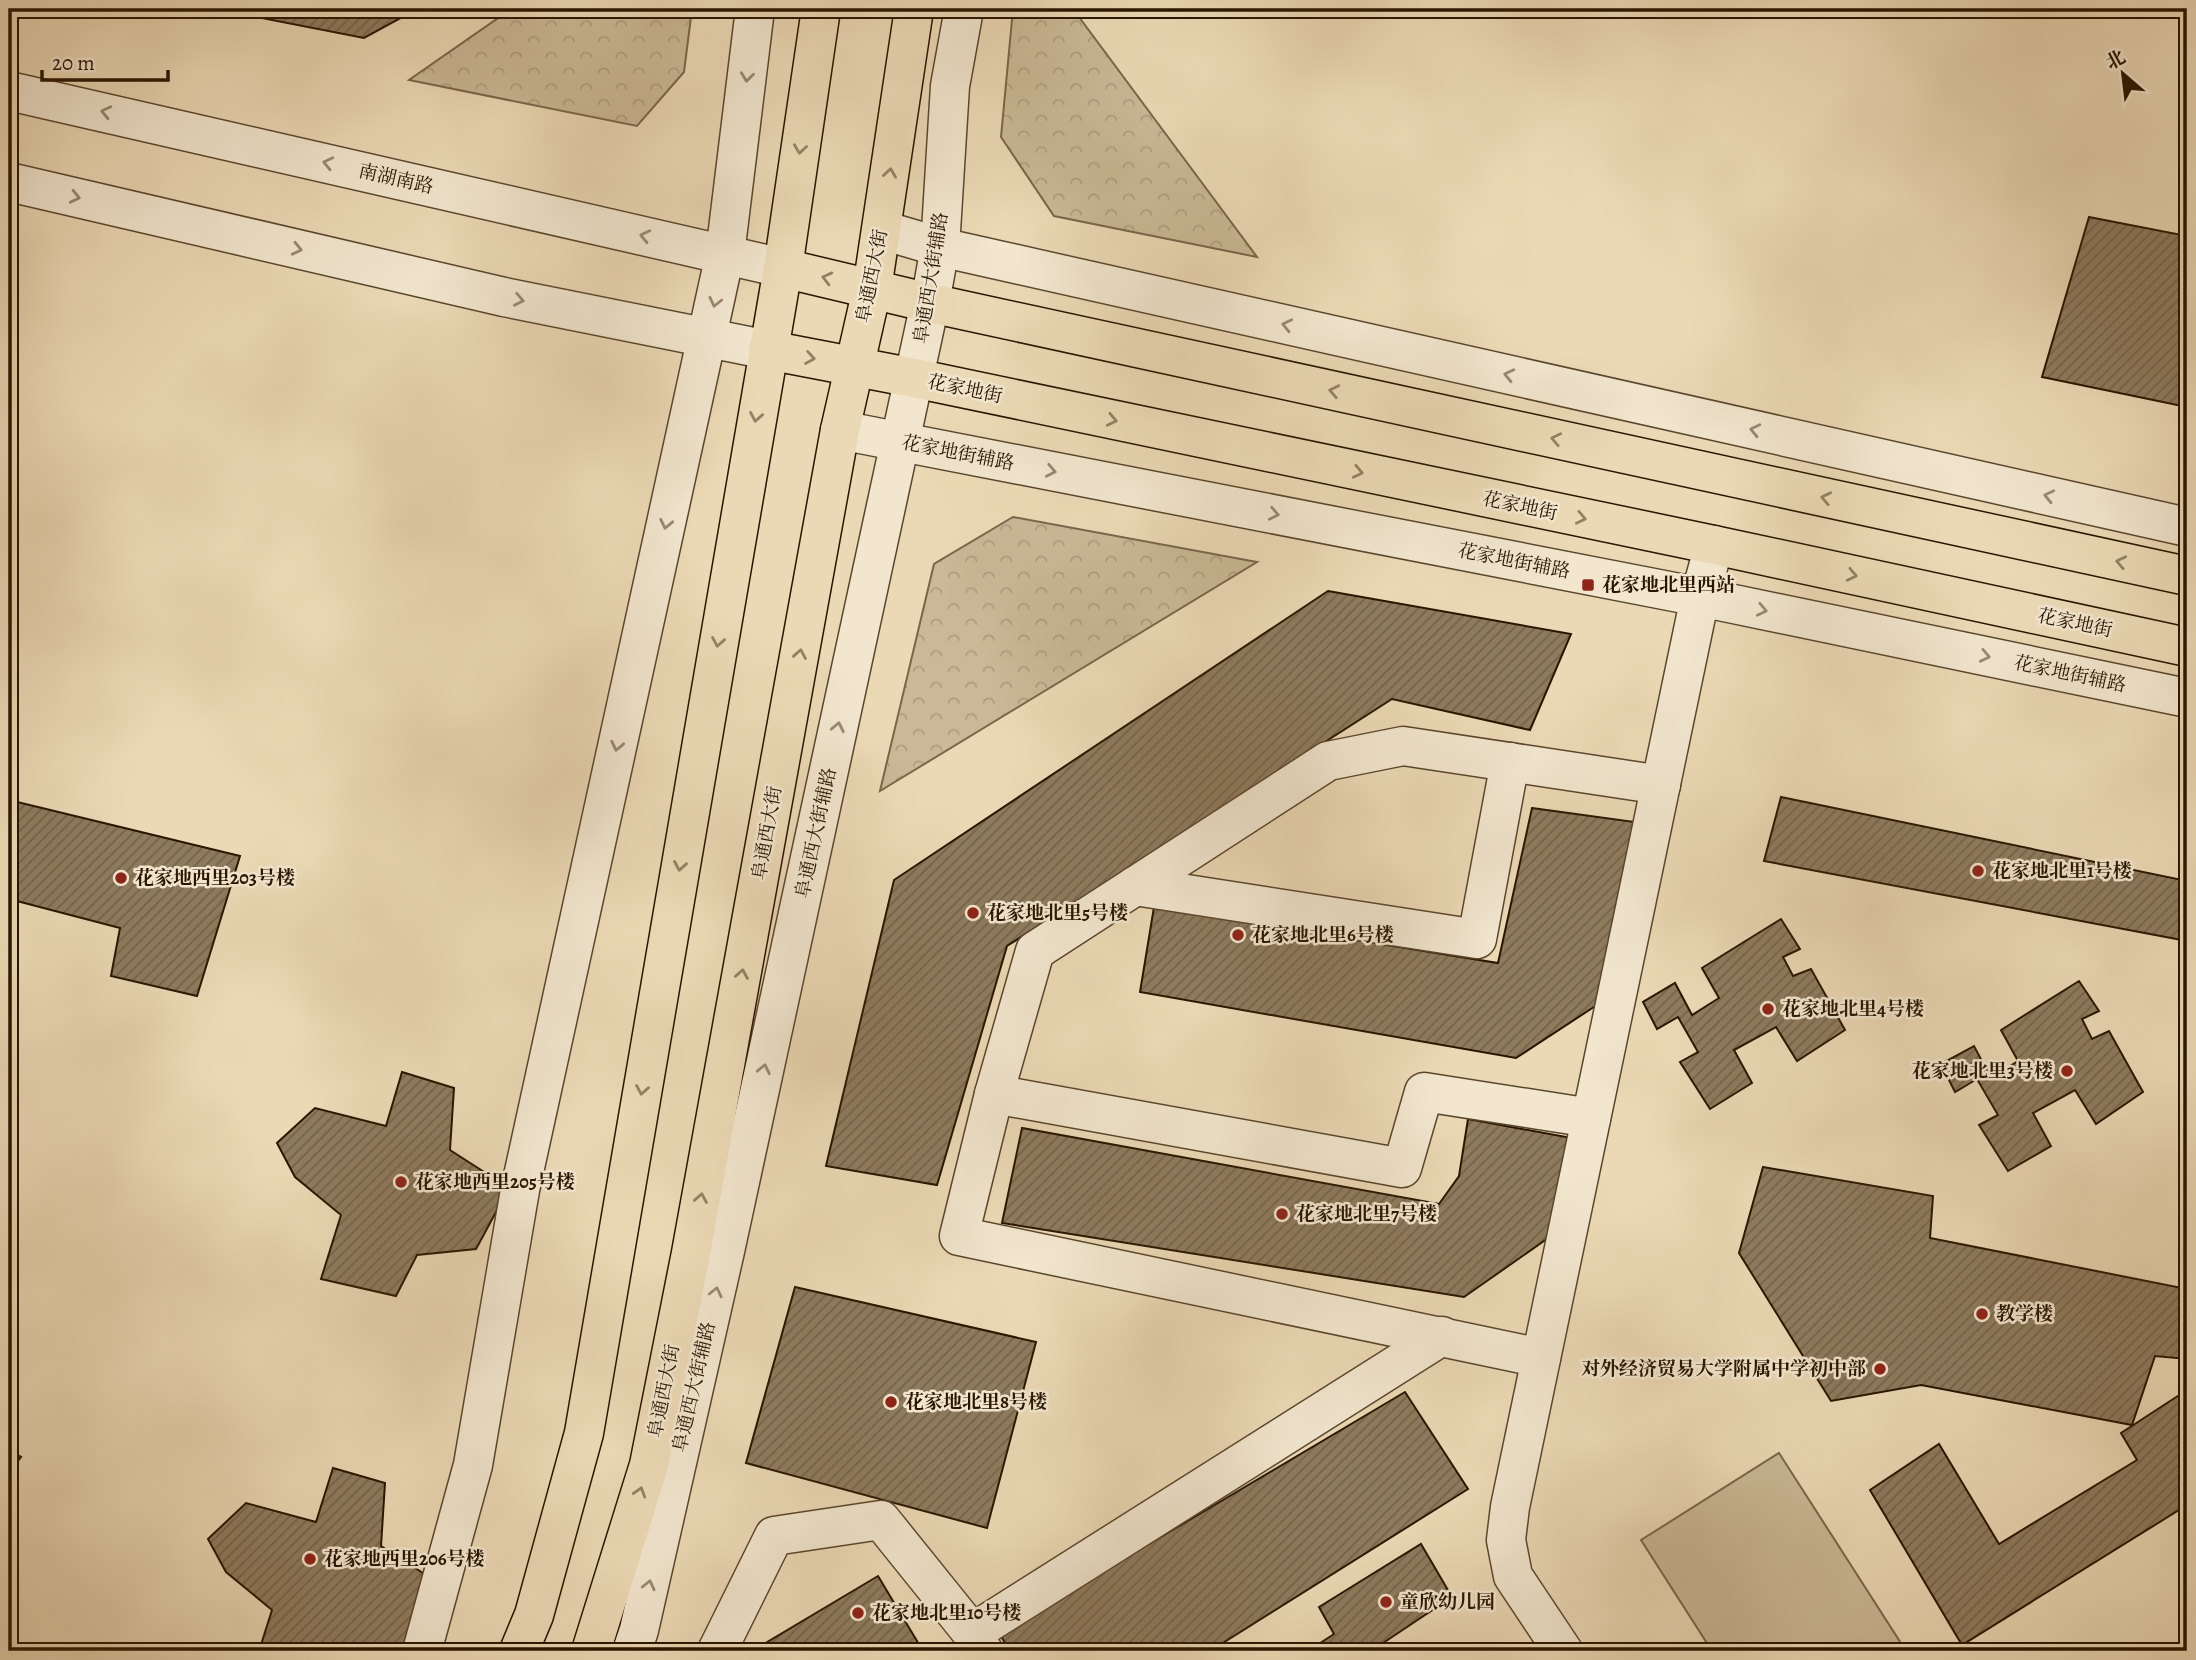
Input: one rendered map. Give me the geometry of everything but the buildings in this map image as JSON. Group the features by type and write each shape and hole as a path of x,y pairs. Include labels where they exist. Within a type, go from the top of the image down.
{"main road":[{"path":"519,1651 534,1615 584,1433 783,268 821,9"},
{"name":"阜通西大街","path":"592,1651 649,1465 694,1240 840,429 872,289 914,9"},
{"path":"783,268 930,303 2187,576"},
{"name":"花家地街","path":"768,350 1714,545 2187,647"}],"street":[{"path":"422,1651 473,1465 520,1190 725,254 755,9"},
{"name":"阜通西大街辅路","path":"632,1651 725,1251 930,303 940,247 950,86 964,9"},
{"name":"南湖南路","path":"9,91 783,268"},
{"path":"9,182 505,297 768,350"},
{"path":"882,230 940,247 2187,527"},
{"name":"花家地街辅路","path":"840,429 1700,597 2187,698"},
{"path":"1563,1651 1513,1576 1506,1540 1510,1507 1700,597 1714,545"},
{"path":"1541,1358 959,1236 994,1094 1035,951 1328,761 1403,746 1661,785"},
{"path":"1135,886 1477,939 1510,762"},
{"path":"994,1094 1402,1168 1424,1092 1591,1118"},
{"path":"717,1651 774,1536 881,1520 977,1642 1442,1336"}],"green space":[{"path":"511,9 692,9 684,72 637,126 409,80"},
{"path":"1013,9 1073,9 1257,257 1054,216 1001,137"},
{"path":"1013,517 1257,562 880,791 934,564"},
{"path":"1779,1453 1906,1651 1712,1651 1641,1540"}],"place":[{"name":"花家地北里西站","path":"1588,585"},
{"name":"花家地北里1号楼","path":"1978,871"},
{"name":"花家地西里203号楼","path":"121,878"},
{"name":"花家地北里5号楼","path":"973,913"},
{"name":"花家地北里6号楼","path":"1238,935"},
{"name":"花家地北里4号楼","path":"1768,1009"},
{"name":"花家地北里3号楼","path":"2067,1071"},
{"name":"花家地西里205号楼","path":"401,1182"},
{"name":"花家地北里7号楼","path":"1282,1214"},
{"name":"教学楼","path":"1982,1314"},
{"name":"对外经济贸易大学附属中学初中部","path":"1880,1369"},
{"name":"花家地北里8号楼","path":"891,1402"},
{"name":"花家地西里206号楼","path":"310,1559"},
{"name":"童欣幼儿园","path":"1386,1602"},
{"name":"花家地北里10号楼","path":"858,1613"}]}
